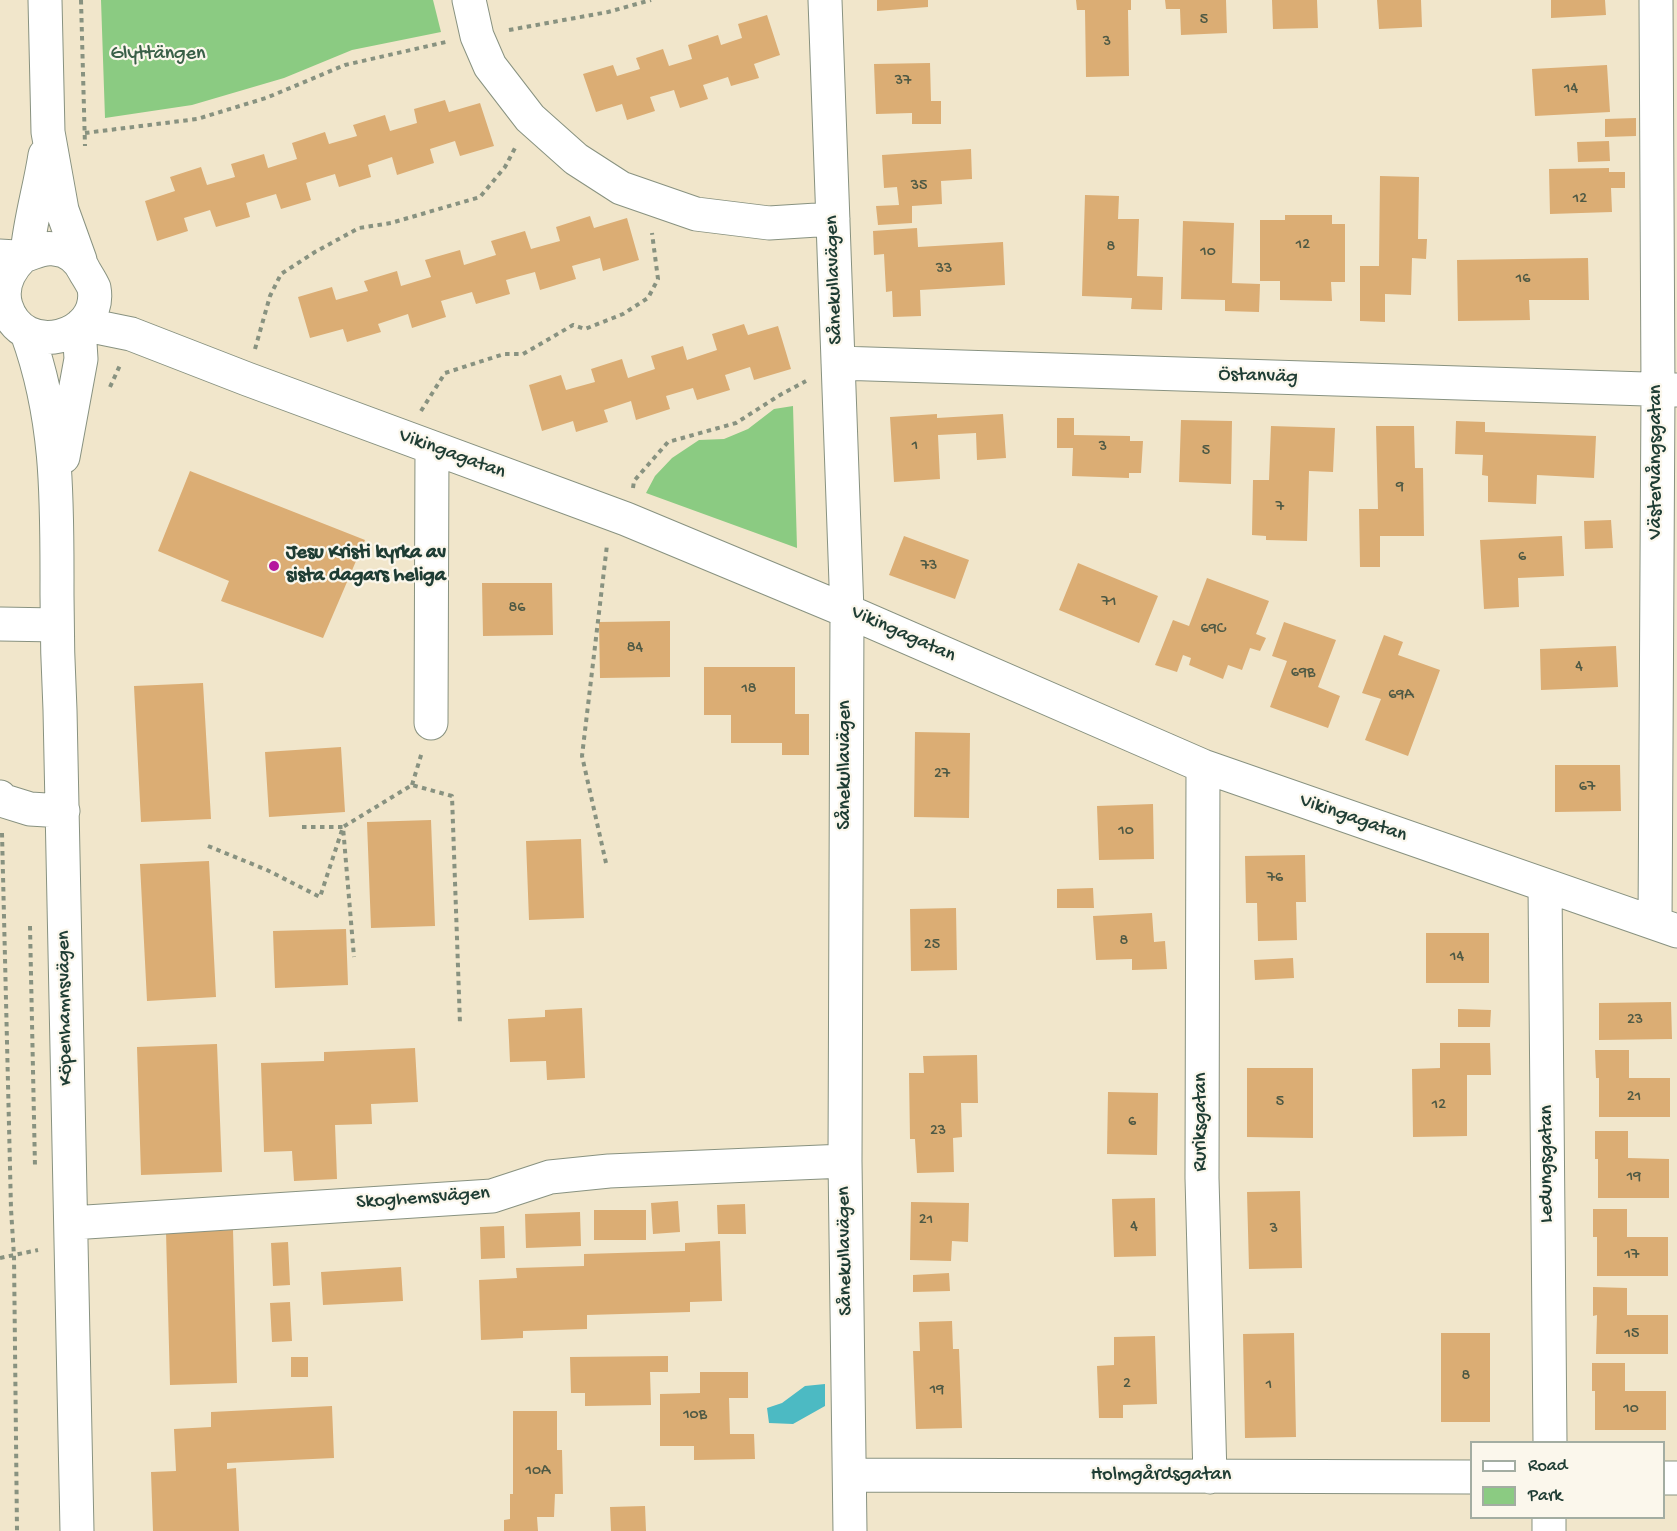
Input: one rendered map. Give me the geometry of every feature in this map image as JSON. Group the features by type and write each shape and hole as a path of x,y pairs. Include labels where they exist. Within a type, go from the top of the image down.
{"street":[{"path":"45,0 48,132 62,210 87,274 93,301 89,313 80,326 67,335 40,338 27,333 9,315 2,302 6,278 13,266 41,183 48,132"},
{"path":"470,0 477,36 490,66 530,118 576,159 621,188 696,214 769,223 833,219"},
{"name":"Sånekullavägen","path":"825,0 847,611 845,1161 850,1531"},
{"name":"Västervångsgatan","path":"1656,0 1667,390 1666,927"},
{"path":"16,256 40,249 68,252 87,274"},
{"name":"Vikingagatan","path":"87,274 131,334"},
{"name":"Vikingagatan","path":"80,326 131,334 618,517 847,611 1203,766 1666,927"},
{"name":"Köpenhamnsvägen","path":"57,485 81,359 80,326"},
{"name":"Köpenhamnsvägen","path":"27,333 38,363 48,409 57,485 57,625 63,811 77,1531"},
{"name":"Östanväg","path":"838,363 1667,390"},
{"path":"419,443 431,723"},
{"path":"0,624 57,625"},
{"name":"Ruriksgatan","path":"1203,766 1202,1178 1210,1477"},
{"path":"0,799 30,809 63,811"},
{"name":"Ledungsgatan","path":"1545,886 1550,1441"},
{"name":"Skoghemsvägen","path":"71,1223 492,1196 550,1177 609,1171 845,1161"},
{"name":"Holmgårdsgatan","path":"850,1475 1470,1477"}],"path":[{"path":"85,132 197,119 266,98 345,65 386,54 608,12 651,0"},
{"path":"247,379 270,296 281,274 359,228 391,223 480,197 505,168 530,118"},
{"path":"419,443 445,373 504,354 524,354 573,325 585,329 623,314 648,298 658,279 651,234 655,199"},
{"path":"606,863 582,756 618,517 634,481 668,442 736,423 780,395 838,363"},
{"path":"302,827 343,827 412,784 452,796 460,1024"},
{"path":"0,799 10,1185 14,1256 17,1531"},
{"path":"208,846 267,870 320,897 343,827"},
{"path":"343,827 354,957"},
{"path":"0,1258 38,1250"}],"green space":[{"name":"Glyttängen","path":"101,0 433,0 441,32 352,50 284,78 192,105 105,118"},
{"path":"793,406 797,548 646,493 655,476 672,458 699,440 724,439 748,429 774,409"}],"water":[{"path":"825,1384 825,1406 793,1424 769,1423 767,1408 782,1403 805,1386"}],"building":[{"path":"877,0 928,0 928,7 877,11"},
{"path":"1076,0 1131,0 1131,10 1128,10 1129,76 1086,77 1085,10 1077,10"},
{"path":"1165,0 1226,0 1227,33 1181,35 1180,9 1166,9"},
{"path":"1272,0 1317,0 1318,28 1273,29"},
{"path":"1377,0 1421,0 1422,27 1379,29"},
{"path":"1551,0 1605,0 1606,15 1551,18"},
{"path":"767,15 780,55 754,64 759,78 731,86 728,77 703,85 708,99 680,108 674,90 650,97 655,111 627,120 622,104 596,112 583,74 613,65 617,76 640,69 636,58 663,49 669,66 692,59 688,45 718,35 721,45 742,38 738,24"},
{"path":"930,63 931,101 941,101 941,124 912,124 912,113 876,114 874,64"},
{"path":"1607,65 1610,112 1535,116 1532,69"},
{"path":"445,100 449,112 480,103 494,146 460,156 455,141 430,149 434,163 397,175 392,157 368,165 371,177 339,187 335,174 306,183 311,200 281,209 276,194 246,203 250,217 216,227 210,210 184,218 188,231 157,241 145,201 175,191 170,177 201,167 207,185 235,177 231,164 264,154 268,168 297,159 292,143 325,132 329,144 357,136 353,125 385,115 390,131 417,123 414,109"},
{"path":"1636,118 1636,136 1605,137 1605,119"},
{"path":"1609,141 1610,161 1578,162 1577,142"},
{"path":"971,149 972,179 941,181 942,204 912,206 912,223 878,225 876,206 899,205 897,187 884,188 882,155"},
{"path":"1609,168 1609,172 1625,172 1625,188 1611,188 1612,212 1550,214 1549,169"},
{"path":"1380,176 1419,177 1418,239 1427,239 1426,259 1412,258 1411,295 1385,294 1385,322 1360,321 1360,266 1379,266"},
{"path":"1085,195 1119,196 1118,219 1139,219 1137,276 1163,277 1162,310 1131,309 1132,298 1082,296"},
{"path":"1285,215 1332,215 1332,224 1345,224 1345,282 1331,282 1332,301 1280,300 1280,281 1260,281 1260,220 1285,220"},
{"path":"590,216 594,228 627,218 639,260 603,271 600,258 572,266 576,279 540,290 535,272 506,280 510,294 476,304 472,292 441,301 446,317 412,328 408,314 378,324 381,332 347,342 343,329 310,338 298,297 332,287 336,300 368,291 364,281 397,271 401,286 431,277 425,260 460,250 464,265 496,255 491,241 525,231 531,249 560,241 556,227"},
{"path":"1183,221 1234,223 1232,283 1260,284 1259,312 1225,311 1225,300 1181,299"},
{"path":"917,228 918,247 1003,242 1005,285 920,290 921,316 893,317 892,291 886,292 884,254 874,255 873,231"},
{"path":"1588,258 1589,300 1529,300 1530,320 1458,321 1457,260"},
{"path":"744,324 748,335 778,326 791,369 754,380 750,367 725,375 730,390 697,400 693,388 666,396 670,409 636,420 631,401 604,410 608,422 576,432 573,421 542,431 529,385 561,375 566,390 595,382 591,369 622,359 628,378 655,369 651,356 683,346 687,360 717,350 712,334"},
{"path":"937,414 937,418 1003,414 1006,458 977,460 976,433 938,435 940,479 894,482 890,417"},
{"path":"1057,418 1074,418 1074,435 1130,436 1130,441 1143,441 1141,473 1129,473 1129,478 1072,476 1073,448 1057,448"},
{"path":"1181,420 1232,421 1231,484 1179,482"},
{"path":"1456,421 1485,422 1485,432 1596,436 1594,478 1537,475 1536,504 1488,502 1488,476 1482,475 1483,455 1455,454"},
{"path":"1271,426 1335,428 1333,472 1309,471 1307,541 1266,540 1266,536 1252,535 1253,480 1269,480"},
{"path":"1376,426 1414,426 1415,468 1423,468 1424,536 1380,536 1380,567 1360,567 1359,509 1378,509"},
{"name":"Jesu Kristi kyrka av sista dagars heliga","path":"190,471 365,540 323,638 221,601 229,581 158,551"},
{"path":"1611,520 1613,548 1585,549 1584,521"},
{"path":"904,536 969,560 955,599 889,575"},
{"path":"1562,536 1564,576 1518,578 1519,607 1484,609 1480,540"},
{"path":"1078,563 1158,596 1139,643 1059,610"},
{"path":"1207,578 1269,601 1256,634 1266,638 1260,651 1250,648 1242,670 1228,665 1223,679 1189,665 1191,658 1183,655 1177,672 1155,665 1173,620 1189,626"},
{"path":"482,583 552,583 553,635 483,636"},
{"path":"670,621 670,677 600,678 599,622"},
{"path":"1284,622 1336,640 1318,687 1340,696 1328,728 1270,707 1287,661 1272,656"},
{"path":"1384,635 1403,642 1398,655 1440,670 1408,756 1365,740 1381,699 1362,693"},
{"path":"1616,646 1618,687 1541,690 1540,649"},
{"path":"704,667 795,667 795,714 809,714 809,755 782,755 782,743 731,743 731,715 704,715"},
{"path":"203,683 211,819 141,822 134,686"},
{"path":"915,732 970,733 969,818 914,817"},
{"path":"341,747 345,812 269,817 265,752"},
{"path":"1555,765 1620,765 1621,811 1555,812"},
{"path":"1153,804 1154,859 1099,860 1097,806"},
{"path":"431,820 435,926 371,928 367,822"},
{"path":"581,839 584,918 529,920 526,841"},
{"path":"1305,855 1306,902 1296,902 1297,940 1258,941 1257,903 1246,903 1245,856"},
{"path":"209,861 216,997 147,1001 140,864"},
{"path":"1093,888 1094,908 1057,908 1057,889"},
{"path":"956,908 957,970 911,971 910,909"},
{"path":"1152,913 1154,942 1165,941 1167,969 1132,970 1132,959 1096,960 1093,916"},
{"path":"346,929 348,985 275,988 273,931"},
{"path":"1426,933 1489,933 1489,983 1426,983"},
{"path":"1293,958 1294,978 1255,980 1254,960"},
{"path":"1671,1002 1672,1039 1599,1040 1599,1003"},
{"path":"582,1008 585,1078 547,1080 546,1061 510,1062 508,1019 545,1017 545,1010"},
{"path":"1458,1009 1491,1010 1490,1027 1458,1027"},
{"path":"1440,1043 1490,1043 1491,1075 1467,1075 1467,1136 1413,1137 1412,1069 1440,1068"},
{"path":"217,1044 222,1172 141,1175 137,1047"},
{"path":"415,1048 418,1102 371,1104 372,1124 335,1125 337,1179 294,1181 292,1151 264,1152 261,1063 324,1061 324,1052"},
{"path":"1595,1050 1629,1050 1629,1078 1670,1078 1670,1117 1599,1117 1599,1078 1596,1078"},
{"path":"977,1055 978,1103 961,1103 962,1137 953,1138 954,1172 917,1173 915,1139 910,1139 909,1073 924,1073 923,1056"},
{"path":"1247,1068 1313,1068 1313,1138 1247,1137"},
{"path":"1108,1092 1158,1093 1157,1155 1107,1154"},
{"path":"1595,1131 1628,1131 1628,1158 1669,1159 1669,1198 1598,1198"},
{"path":"1300,1191 1302,1268 1249,1269 1247,1192"},
{"path":"1155,1198 1156,1256 1114,1257 1112,1199"},
{"path":"678,1201 680,1232 653,1234 651,1203"},
{"path":"911,1202 969,1203 968,1242 952,1241 951,1261 910,1260"},
{"path":"745,1204 746,1234 718,1234 717,1205"},
{"path":"1593,1209 1627,1209 1627,1237 1668,1237 1668,1276 1597,1276 1597,1237 1593,1237"},
{"path":"594,1210 646,1210 646,1240 594,1240"},
{"path":"580,1212 581,1246 526,1248 525,1214"},
{"path":"504,1226 505,1258 481,1259 480,1227"},
{"path":"233,1230 237,1383 170,1385 166,1232"},
{"path":"720,1241 722,1301 690,1302 690,1312 587,1315 587,1329 523,1331 523,1338 481,1340 479,1280 517,1278 516,1268 584,1266 584,1254 685,1251 685,1243"},
{"path":"288,1242 290,1285 273,1286 271,1243"},
{"path":"401,1267 403,1301 323,1305 321,1272"},
{"path":"949,1273 950,1291 913,1292 913,1275"},
{"path":"1593,1287 1627,1288 1627,1315 1668,1315 1668,1354 1596,1354 1597,1315 1593,1316"},
{"path":"290,1302 292,1341 272,1342 270,1303"},
{"path":"952,1321 953,1349 959,1349 962,1428 916,1429 913,1351 920,1351 919,1322"},
{"path":"1294,1333 1296,1437 1245,1438 1243,1334"},
{"path":"1441,1333 1490,1333 1490,1422 1441,1422"},
{"path":"1155,1336 1157,1404 1123,1405 1123,1418 1099,1418 1097,1366 1114,1365 1114,1337"},
{"path":"668,1356 668,1372 650,1372 651,1405 585,1406 585,1393 571,1393 570,1357"},
{"path":"291,1357 308,1357 308,1377 291,1377"},
{"path":"1592,1363 1625,1363 1625,1391 1666,1391 1666,1430 1595,1430"},
{"path":"700,1372 748,1372 748,1398 729,1398 730,1434 754,1434 755,1459 694,1460 694,1446 660,1446 660,1394 700,1393"},
{"path":"332,1406 334,1458 227,1463 227,1469 236,1468 239,1531 153,1531 151,1472 176,1471 174,1429 211,1427 211,1412"},
{"path":"513,1411 557,1411 557,1450 562,1450 563,1494 555,1494 554,1517 537,1517 538,1531 504,1531 504,1520 510,1519 510,1494 513,1494"},
{"path":"645,1506 646,1531 611,1531 610,1507"}],"place":[{"name":"Jesu Kristi kyrka av sista dagars heliga","path":"274,566"}]}
